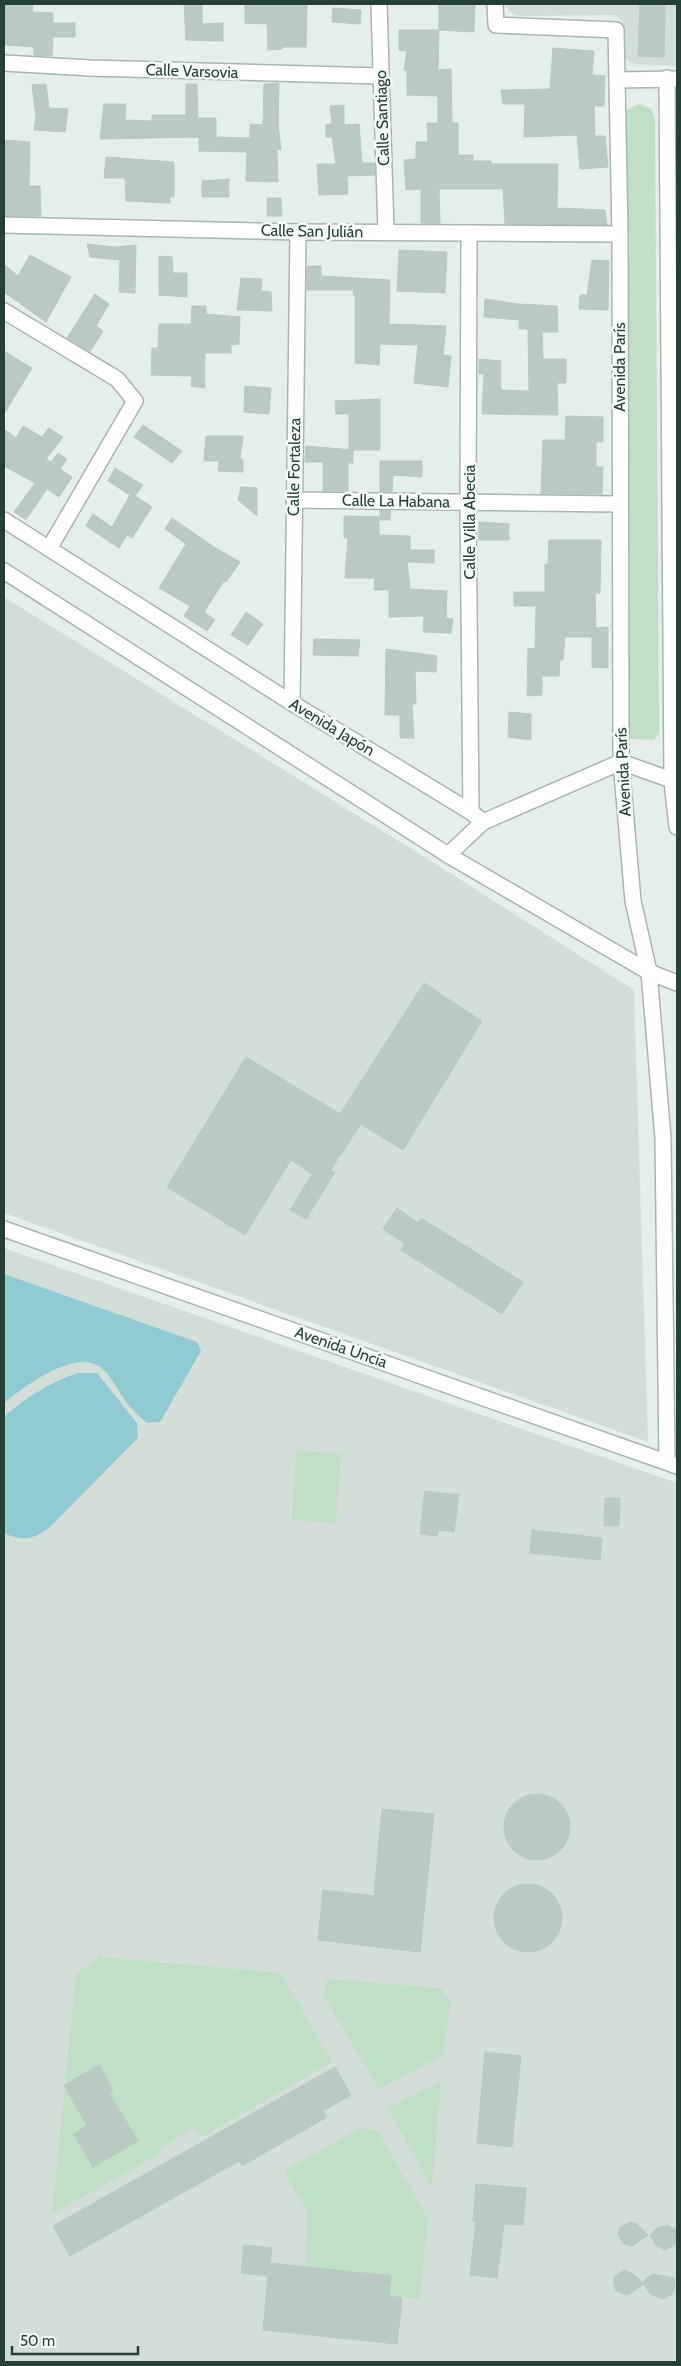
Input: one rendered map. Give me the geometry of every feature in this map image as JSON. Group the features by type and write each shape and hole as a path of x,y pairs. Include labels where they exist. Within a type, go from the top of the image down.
{"street":[{"name":"Calle Santiago","path":"379,4 386,232"},
{"name":"Avenida París","path":"496,4 496,25 616,30 620,234 619,504 621,762 634,901 649,972 663,1138 672,1464"},
{"name":"Calle Varsovia","path":"4,63 90,68 380,76"},
{"path":"617,80 672,78 675,782 677,827"},
{"name":"Calle San Julián","path":"4,225 298,232 620,234"},
{"name":"Calle Fortaleza","path":"292,703 298,232"},
{"name":"Calle Villa Abecia","path":"469,233 468,503 477,817"},
{"path":"4,311 117,379 136,401 50,547"},
{"name":"Calle La Habana","path":"294,500 619,504"},
{"name":"Avenida Japón","path":"4,520 50,547 292,703 477,817"},
{"path":"4,572 448,855 649,972 677,983"},
{"path":"448,855 477,817 621,762 675,782"},
{"name":"Avenida Uncía","path":"4,1229 672,1464"}],"shaded area":[{"path":"506,4 677,4 677,66 629,62 623,54 623,21 614,15 520,16 509,12"},
{"path":"4,597 439,866 634,990 648,1442 4,1213"},
{"path":"4,1248 677,1483 677,2362 4,2362"}],"green space":[{"path":"640,104 651,109 655,120 659,733 654,740 632,739 628,735 625,114 628,109"},
{"path":"297,1450 341,1454 336,1523 292,1520"},
{"path":"100,1957 281,1973 332,2062 201,2137 195,2127 159,2148 159,2154 52,2214 76,1974"},
{"path":"326,1979 441,1988 451,2003 443,2055 379,2089 324,1996"},
{"path":"441,2081 432,2188 388,2108"},
{"path":"360,2128 378,2131 428,2219 420,2299 389,2296 391,2276 305,2267 307,2212 284,2171"}],"water":[{"path":"4,1274 197,1342 201,1351 160,1422 147,1423 130,1407 106,1372 95,1364 82,1362 54,1370 25,1387 4,1403"},
{"path":"77,1373 97,1373 137,1423 138,1438 49,1528 37,1535 22,1539 4,1533 4,1417 38,1392 57,1381"}],"building":[{"path":"4,4 33,4 32,12 53,13 53,23 75,23 75,37 53,37 52,56 34,55 34,47 4,45"},
{"path":"184,4 202,4 202,24 223,23 223,41 186,40"},
{"path":"245,4 307,4 306,47 282,47 282,49 268,50 267,24 245,23"},
{"path":"439,4 475,4 474,32 439,30"},
{"path":"640,4 665,4 664,57 638,56"},
{"path":"333,8 361,10 360,24 332,22"},
{"path":"399,30 439,30 438,70 451,69 452,123 458,123 458,155 473,155 473,161 491,161 491,164 558,164 557,208 605,210 607,225 505,224 503,189 439,189 440,224 421,223 421,189 406,190 404,160 416,159 416,142 428,142 427,123 438,123 438,96 407,95 407,70 404,70 407,51 399,50"},
{"path":"553,48 594,51 592,75 605,76 604,106 594,106 595,136 605,136 608,167 580,169 577,135 524,137 525,104 503,104 501,90 550,89"},
{"path":"279,83 278,124 281,150 277,149 278,182 246,181 247,152 199,151 199,137 100,139 104,104 126,104 125,120 152,121 152,115 186,115 186,84 197,84 198,118 216,118 216,137 250,138 250,124 263,125 264,84"},
{"path":"46,84 49,108 68,109 65,132 34,130 36,117 32,85"},
{"path":"344,105 344,125 359,124 362,163 374,163 375,175 347,176 348,194 319,195 317,164 336,164 332,137 326,137 326,124 332,124 330,106"},
{"path":"4,140 30,142 29,186 40,186 41,216 4,216"},
{"path":"106,157 174,162 174,197 170,197 170,203 126,201 125,178 104,178"},
{"path":"229,179 229,197 202,197 202,181"},
{"path":"267,198 281,198 282,216 267,216"},
{"path":"87,244 115,247 136,245 135,293 119,292 120,260 90,257"},
{"path":"399,250 447,252 445,293 397,291"},
{"path":"30,255 71,277 46,322 4,292 4,264 18,276"},
{"path":"159,256 172,257 173,273 187,273 187,297 159,295"},
{"path":"592,260 609,261 608,310 579,309 580,295 587,295"},
{"path":"307,266 321,266 321,276 390,280 389,324 446,326 443,355 451,356 448,387 414,383 418,345 380,344 379,365 355,363 354,290 307,290"},
{"path":"241,278 262,279 261,291 271,292 272,311 237,310"},
{"path":"95,294 109,304 96,326 103,331 90,352 67,338"},
{"path":"485,299 518,304 557,306 558,332 542,332 543,359 566,359 566,383 557,383 558,415 482,414 484,374 479,374 479,359 501,361 501,390 528,391 529,389 528,329 519,329 519,320 484,317"},
{"path":"192,306 206,306 206,314 240,317 239,344 231,345 231,353 205,353 205,388 191,386 192,376 151,375 152,348 158,348 159,324 191,324"},
{"path":"4,351 32,368 4,414"},
{"path":"245,386 271,388 269,414 244,412"},
{"path":"380,399 380,450 349,450 349,414 336,414 335,401"},
{"path":"566,416 603,417 603,442 596,442 596,467 603,467 602,494 541,494 543,440 565,440"},
{"path":"143,425 182,451 172,463 134,437"},
{"path":"23,426 42,437 49,428 63,437 46,459 51,462 58,453 67,459 60,469 72,477 59,497 47,489 26,520 14,512 35,483 4,466 4,429 16,438"},
{"path":"206,436 243,436 240,459 243,459 243,472 218,471 219,461 204,461"},
{"path":"306,446 353,450 353,463 348,463 348,491 323,491 323,462 305,462"},
{"path":"380,461 422,461 422,477 393,475 392,492 380,492"},
{"path":"115,468 143,485 135,496 152,507 132,538 127,535 119,548 86,526 93,514 112,527 130,495 108,481"},
{"path":"241,487 257,488 257,516 238,500"},
{"path":"380,510 391,511 390,520 380,520"},
{"path":"344,516 379,517 379,535 410,536 410,550 434,550 434,563 407,562 410,589 447,591 446,618 453,619 451,633 423,632 424,616 389,617 389,590 374,590 375,578 345,578 348,538 344,538"},
{"path":"172,518 214,547 240,562 226,582 224,581 204,612 215,620 207,631 184,616 190,606 159,588 186,544 165,529"},
{"path":"479,522 509,524 509,540 479,540"},
{"path":"549,540 601,540 600,593 595,593 596,628 608,627 608,668 592,667 592,637 565,637 563,660 560,660 559,676 542,676 542,695 527,696 528,648 535,649 536,606 514,606 514,592 545,592 545,564 548,564"},
{"path":"246,612 263,624 248,645 231,635"},
{"path":"314,639 360,640 358,656 313,655"},
{"path":"386,649 437,656 436,672 415,671 416,704 412,704 414,738 400,738 400,715 385,715"},
{"path":"509,712 531,714 531,740 508,737"},
{"path":"424,983 482,1021 403,1150 361,1124 330,1171 335,1172 306,1219 290,1210 312,1174 291,1160 245,1235 167,1187 246,1057 340,1114"},
{"path":"397,1208 418,1223 421,1218 523,1282 502,1314 401,1250 405,1244 383,1229"},
{"path":"425,1491 459,1495 454,1532 438,1530 437,1536 420,1534"},
{"path":"605,1498 620,1498 619,1526 604,1526"},
{"path":"532,1530 602,1538 600,1560 530,1553"},
{"path":"530,1794 544,1794 556,1799 565,1808 570,1820 568,1840 561,1851 544,1860 530,1860 518,1855 509,1846 504,1834 504,1820 509,1808 518,1799"},
{"path":"382,1809 434,1814 420,1952 318,1940 323,1890 374,1896"},
{"path":"528,1884 541,1887 552,1894 559,1905 562,1918 559,1931 552,1942 541,1949 528,1952 515,1949 504,1942 497,1931 494,1918 497,1905 504,1894 515,1887"},
{"path":"485,2052 521,2056 512,2147 477,2143"},
{"path":"100,2065 113,2091 109,2093 138,2141 93,2167 74,2134 87,2126 64,2085"},
{"path":"335,2067 351,2095 323,2111 327,2117 242,2166 239,2161 70,2256 53,2226"},
{"path":"476,2184 526,2188 523,2225 504,2224 497,2278 470,2275 476,2221 473,2221"},
{"path":"630,2222 637,2224 648,2235 632,2246 624,2244 618,2235 620,2227"},
{"path":"668,2225 675,2230 677,2238 674,2245 665,2250 656,2245 650,2235 657,2228"},
{"path":"244,2245 272,2248 270,2263 391,2276 389,2296 402,2298 397,2344 263,2330 268,2276 241,2273"},
{"path":"624,2270 632,2273 644,2284 627,2295 616,2291 613,2284 615,2276"},
{"path":"652,2274 674,2278 675,2288 671,2295 663,2299 650,2294 643,2282"}]}
